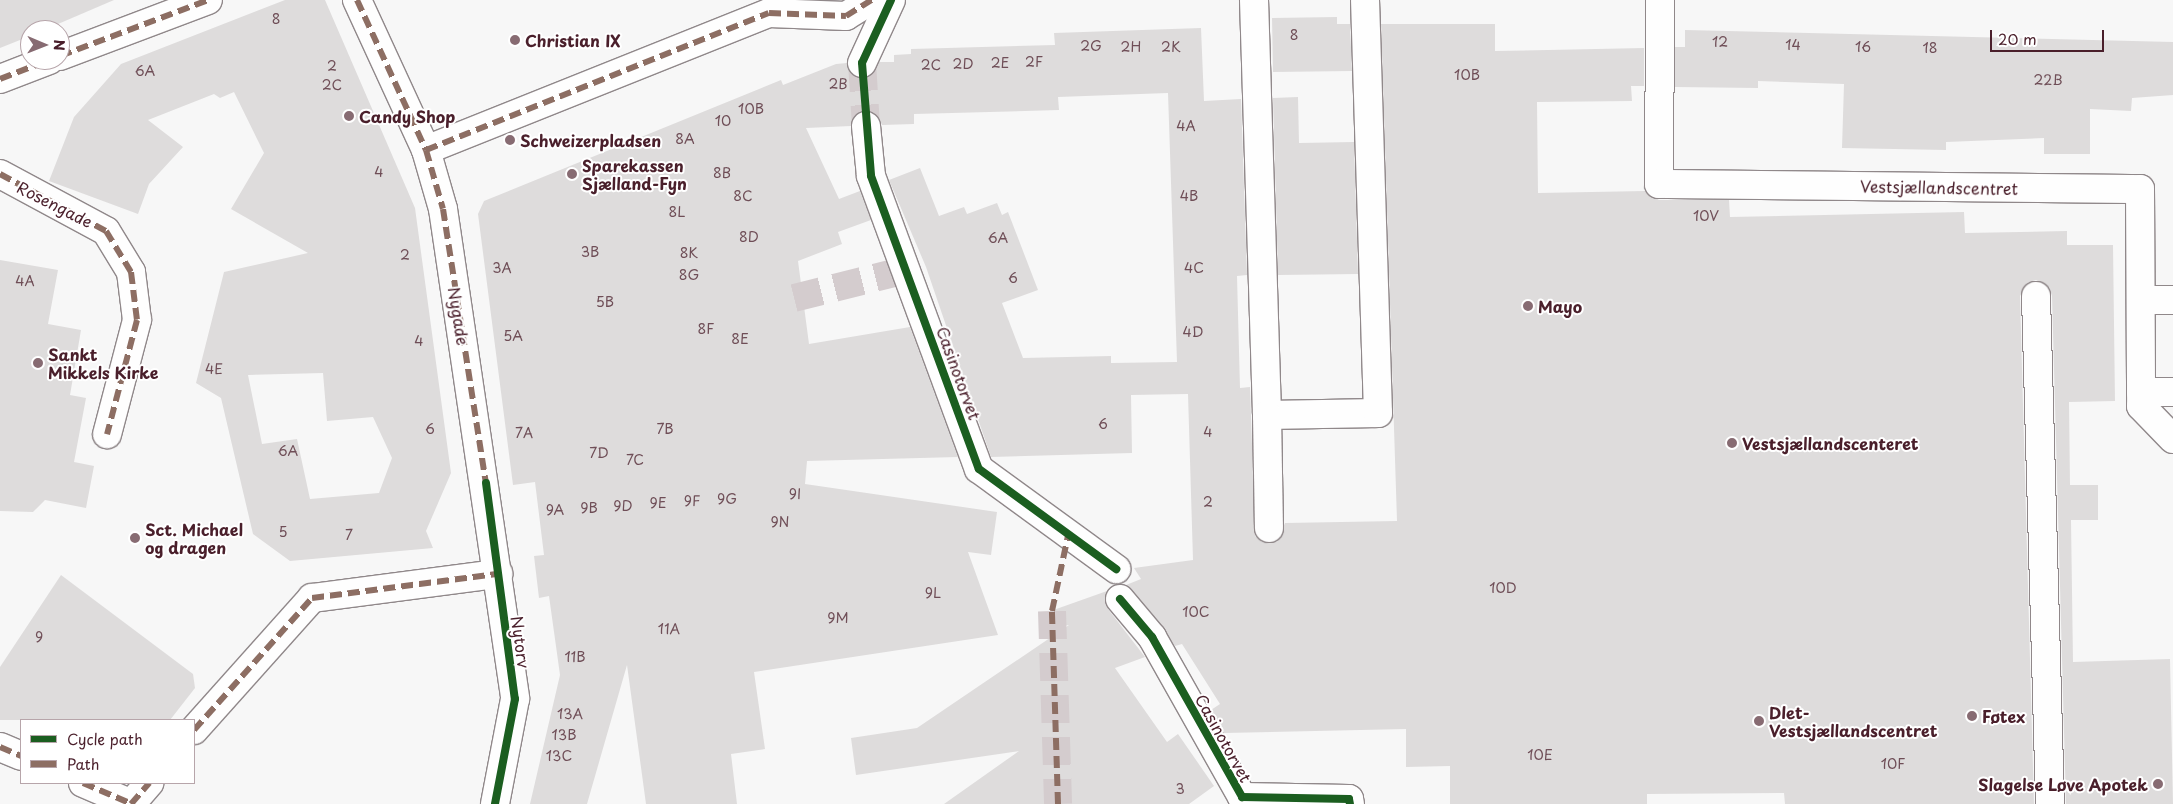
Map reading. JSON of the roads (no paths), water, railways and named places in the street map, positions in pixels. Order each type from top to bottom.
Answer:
[{"type":"street","points":[[70,52],[208,0]]},
{"type":"street","points":[[357,0],[426,150],[769,13],[846,16],[872,0]]},
{"type":"street","points":[[862,63],[890,0]]},
{"type":"street","points":[[1254,0],[1269,528]]},
{"type":"street","points":[[1267,415],[1378,413],[1365,0]]},
{"type":"street","name":"Vestsjællandscentret","points":[[1660,0],[1659,184],[2140,189],[2141,406],[2173,439]]},
{"type":"street","points":[[0,78],[22,70]]},
{"type":"street","name":"Casinotorvet","points":[[866,126],[871,176],[980,469],[1103,564],[1116,568]]},
{"type":"street","name":"Nygade","points":[[426,150],[443,209],[486,483]]},
{"type":"street","name":"Rosengade","points":[[0,174],[106,231],[130,272],[137,320],[107,434]]},
{"type":"street","points":[[2036,296],[2050,804]]},
{"type":"street","points":[[2142,300],[2173,300]]},
{"type":"street","points":[[2141,392],[2173,392]]},
{"type":"street","name":"Nytorv","points":[[486,483],[515,699],[496,804]]},
{"type":"street","points":[[195,729],[312,598],[498,574]]},
{"type":"street","name":"Casinotorvet","points":[[1120,599],[1152,637],[1243,801],[1349,799],[1350,804]]},
{"type":"street","points":[[0,747],[20,756]]},
{"type":"street","points":[[85,784],[132,804],[148,784]]},
{"type":"tunnel","points":[[862,63],[866,126]]},
{"type":"tunnel","points":[[794,298],[906,270]]},
{"type":"tunnel","points":[[1052,611],[1058,804]]},
{"type":"place","name":"Christian IX","points":[[515,40]]},
{"type":"place","name":"Candy Shop","points":[[349,116]]},
{"type":"place","name":"Schweizerpladsen","points":[[510,140]]},
{"type":"place","name":"Sparekassen Sjælland-Fyn","points":[[572,174]]},
{"type":"place","name":"Mayo","points":[[1528,306]]},
{"type":"place","name":"Sankt Mikkels Kirke","points":[[38,363]]},
{"type":"place","name":"Vestsjællandscenteret","points":[[1732,443]]},
{"type":"place","name":"Sct. Michael og dragen","points":[[135,538]]},
{"type":"place","name":"Føtex","points":[[1972,716]]},
{"type":"place","name":"Dlet- Vestsjællandscentret","points":[[1759,721]]},
{"type":"place","name":"Slagelse Løve Apotek","points":[[2158,784]]}]
